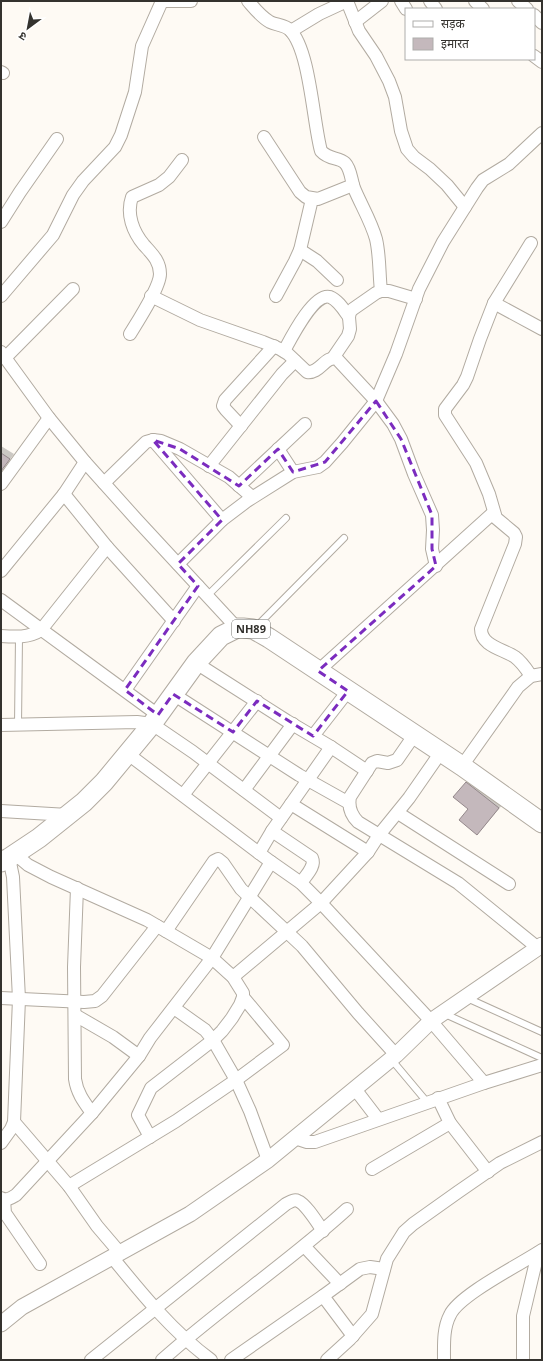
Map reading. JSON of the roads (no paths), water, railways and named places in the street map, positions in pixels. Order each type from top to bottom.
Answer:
[{"type":"main road","name":"NH89","points":[[8,858],[84,802],[104,782],[128,754],[196,663],[221,636],[245,629],[318,671],[415,734],[542,823]]},
{"type":"street","points":[[1,296],[53,235],[72,195],[115,147],[121,135],[135,92],[142,46],[162,1],[191,1]]},
{"type":"street","points":[[248,1],[264,18],[291,31],[299,46],[304,58],[321,151],[325,156],[332,159],[341,160],[346,163],[353,185],[376,238],[382,291]]},
{"type":"street","points":[[291,31],[319,14],[347,1],[359,31],[376,56],[389,81],[395,97],[401,131],[407,149],[414,157],[430,169],[447,185],[465,207]]},
{"type":"street","points":[[355,22],[382,1]]},
{"type":"street","points":[[518,1],[526,8]]},
{"type":"street","points":[[178,564],[222,520],[252,497],[293,472],[318,466],[325,462],[342,443],[376,401],[433,259],[477,188],[484,180],[509,164],[542,133]]},
{"type":"street","points":[[264,137],[300,192],[306,197],[318,200],[353,185]]},
{"type":"street","points":[[3,214],[57,139]]},
{"type":"street","points":[[130,334],[159,280],[160,273],[155,256],[143,244],[129,215],[132,197],[159,185],[169,177],[182,160]]},
{"type":"street","points":[[276,296],[300,250],[312,199]]},
{"type":"street","points":[[462,766],[518,687],[537,675],[514,656],[485,640],[481,635],[481,629],[515,544],[516,537],[514,533],[496,518],[493,513],[489,494],[476,463],[445,415],[445,409],[463,385],[467,377],[494,302],[531,243]]},
{"type":"street","points":[[300,250],[317,261],[337,280]]},
{"type":"street","points":[[73,290],[3,355],[49,418],[85,462],[198,586],[245,629]]},
{"type":"street","points":[[151,296],[200,320],[279,349],[303,369],[310,372],[315,371],[333,358],[348,336],[350,329],[349,317],[353,309],[376,293],[382,291],[389,292],[416,299]]},
{"type":"street","points":[[241,426],[223,406],[225,400],[279,349],[306,314],[320,299],[327,296],[331,297],[349,317]]},
{"type":"street","points":[[494,302],[542,328]]},
{"type":"street","points":[[333,358],[337,359],[376,401],[393,424],[401,438],[414,474],[432,515],[432,549],[436,566]]},
{"type":"street","points":[[209,466],[282,374],[295,361]]},
{"type":"street","points":[[1,484],[49,418]]},
{"type":"street","points":[[239,486],[305,424]]},
{"type":"street","points":[[104,483],[146,442],[152,440],[161,441],[171,445],[229,477],[252,497]]},
{"type":"street","points":[[152,440],[222,520]]},
{"type":"street","points":[[278,449],[293,472]]},
{"type":"street","points":[[1,571],[64,494],[85,462]]},
{"type":"street","points":[[64,494],[107,547],[174,621]]},
{"type":"street","points":[[318,671],[493,513]]},
{"type":"street","points":[[1,636],[19,637],[34,635],[41,630],[107,547]]},
{"type":"street","points":[[125,690],[198,586]]},
{"type":"street","points":[[1,600],[125,690],[155,719],[193,752],[281,818]]},
{"type":"street","points":[[196,663],[367,771]]},
{"type":"street","points":[[313,736],[348,691]]},
{"type":"street","points":[[174,694],[308,780],[349,803]]},
{"type":"street","points":[[183,795],[257,701]]},
{"type":"street","points":[[1,725],[138,722],[155,719]]},
{"type":"street","points":[[244,790],[293,724]]},
{"type":"street","points":[[1,1324],[22,1308],[190,1214],[268,1160],[393,1057],[431,1021],[464,997],[540,947],[458,882],[358,822],[353,817],[349,803],[350,798],[372,763],[377,760],[388,763],[397,760],[415,734]]},
{"type":"street","points":[[259,853],[272,831],[331,747]]},
{"type":"street","points":[[233,978],[321,903],[368,852],[379,835],[398,813],[441,752]]},
{"type":"street","points":[[128,754],[300,883],[321,903],[431,1021],[484,1083]]},
{"type":"street","points":[[291,804],[368,852]]},
{"type":"street","points":[[1,810],[68,815]]},
{"type":"street","points":[[398,813],[509,884]]},
{"type":"street","points":[[272,831],[312,858],[313,866],[300,883]]},
{"type":"street","points":[[8,858],[28,865],[147,920],[212,958],[233,978],[243,993],[243,998],[232,1018],[213,1040],[151,1088],[138,1115],[150,1137]]},
{"type":"street","points":[[1,1143],[14,1122],[19,999],[13,877],[8,858]]},
{"type":"street","points":[[1,998],[75,1002],[95,1001],[102,996],[162,929],[214,861],[218,859],[223,863],[241,890],[302,946],[393,1057]]},
{"type":"street","points":[[40,1264],[5,1213],[3,1199],[16,1195],[48,1162],[92,1113],[139,1056],[150,1038],[212,958],[271,862]]},
{"type":"street","points":[[77,888],[74,968],[75,1079],[76,1088],[92,1113]]},
{"type":"street","points":[[69,1186],[176,1122],[283,1045],[243,998]]},
{"type":"street","points":[[174,1008],[205,1030],[213,1040],[236,1080],[250,1111],[268,1160]]},
{"type":"street","points":[[75,1015],[113,1037],[139,1056]]},
{"type":"street","points":[[295,1138],[307,1142],[315,1142],[433,1100],[542,1066]]},
{"type":"street","points":[[355,1089],[378,1119]]},
{"type":"street","points":[[433,1100],[488,1172]]},
{"type":"street","points":[[14,1122],[69,1186],[143,1294],[185,1339],[211,1360]]},
{"type":"street","points":[[372,1169],[450,1123]]},
{"type":"street","points":[[328,1360],[353,1336],[372,1314],[387,1259],[392,1248],[404,1232],[413,1224],[500,1163],[542,1142]]},
{"type":"street","points":[[91,1360],[286,1204],[293,1201],[298,1201],[303,1205],[323,1231]]},
{"type":"street","points":[[162,1360],[185,1339],[304,1247],[347,1209]]},
{"type":"street","points":[[304,1247],[340,1284]]},
{"type":"street","points":[[444,1360],[445,1328],[454,1308],[470,1293],[540,1252]]},
{"type":"street","points":[[522,1360],[523,1316],[540,1252]]},
{"type":"street","points":[[231,1360],[360,1269],[370,1267],[384,1270]]},
{"type":"street","points":[[323,1296],[353,1336]]},
{"type":"lane","points":[[208,595],[286,518]]},
{"type":"lane","points":[[245,629],[344,538]]},
{"type":"lane","points":[[18,725],[19,637]]},
{"type":"lane","points":[[464,997],[542,1032]]},
{"type":"lane","points":[[443,1013],[542,1058]]},
{"type":"lane","points":[[393,1057],[433,1100]]}]
